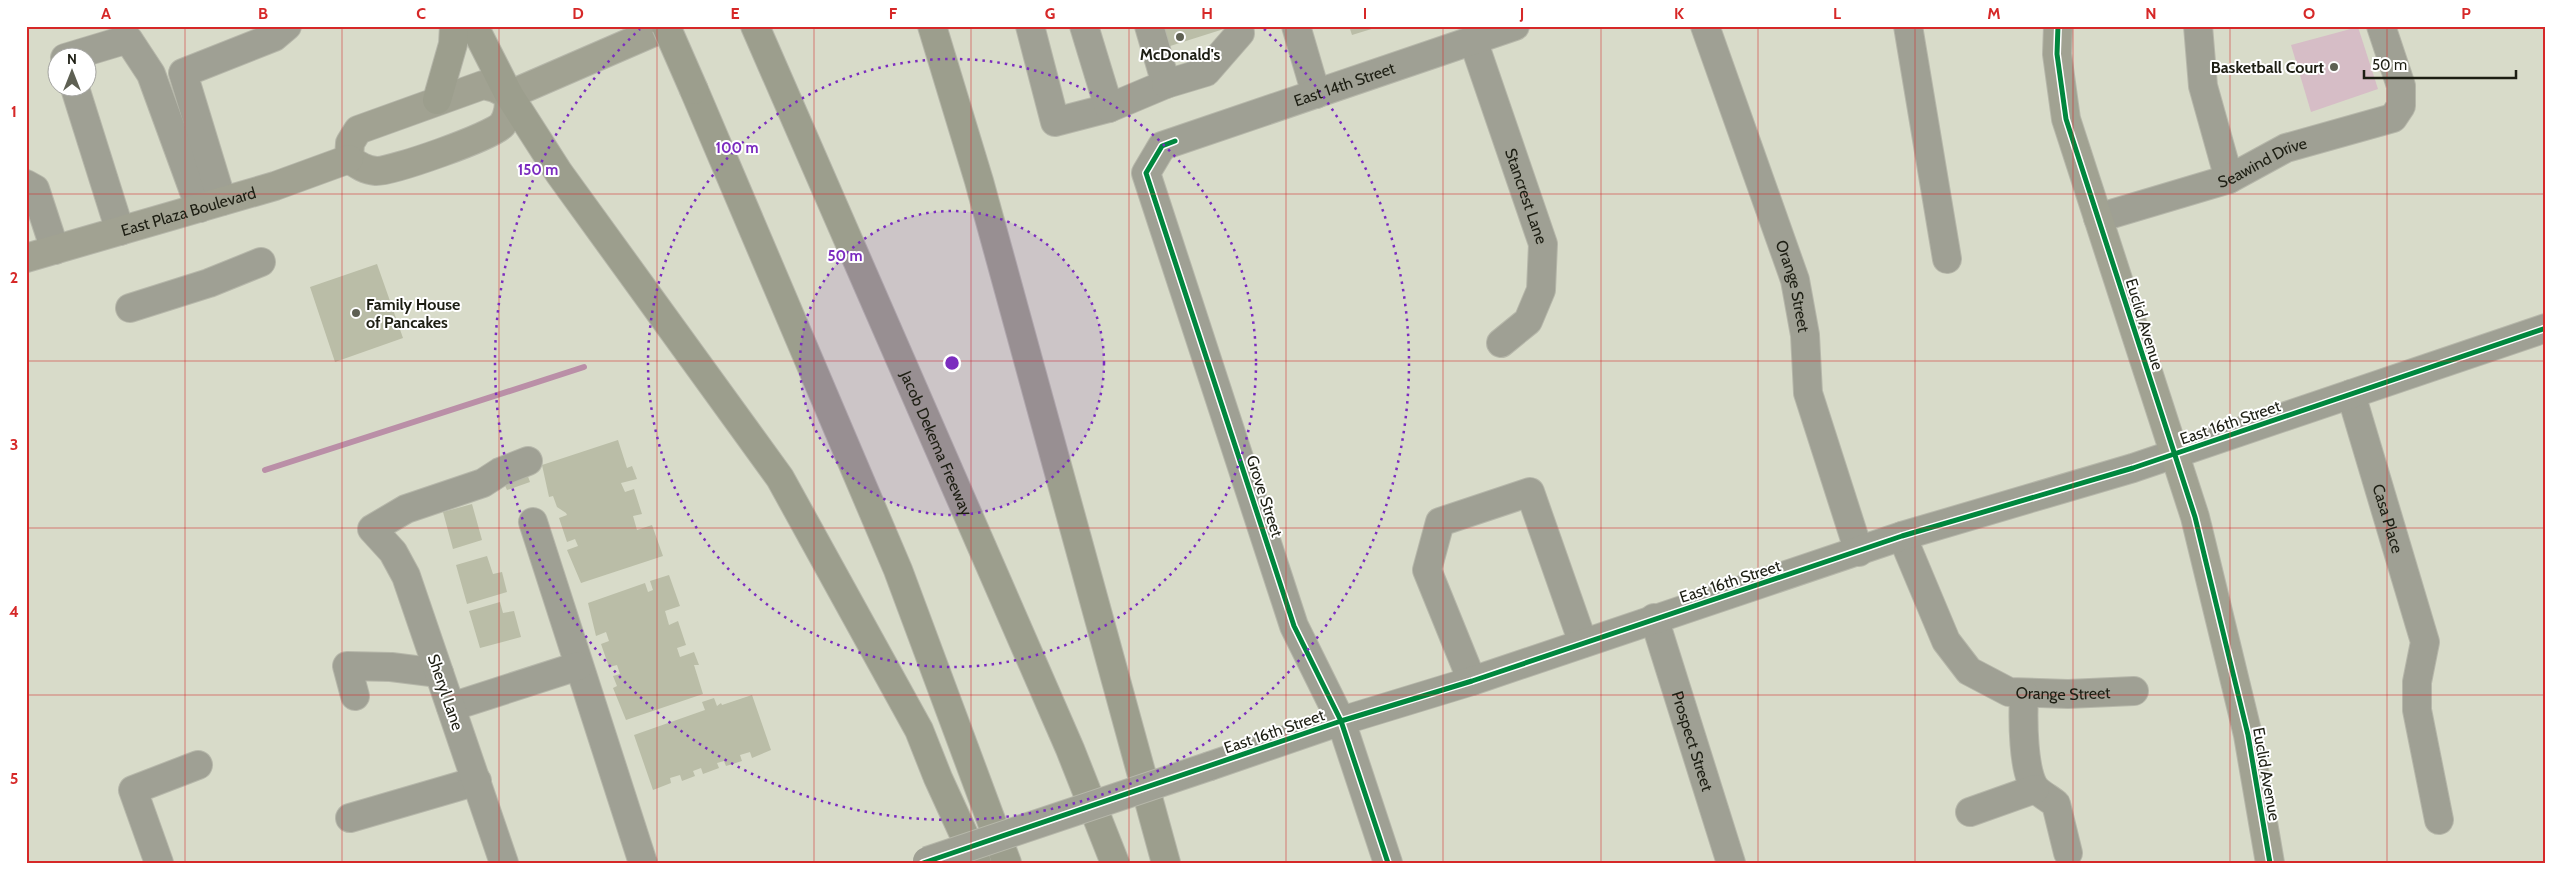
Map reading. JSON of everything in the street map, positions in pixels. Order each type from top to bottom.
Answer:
[{"type":"highway","points":[[437,100],[453,44],[454,26]]},
{"type":"highway","points":[[474,26],[509,95],[559,173],[780,478],[919,730],[938,778],[977,863]]},
{"type":"highway","points":[[667,26],[898,570],[1007,863]]},
{"type":"highway","name":"Jacob Dekema Freeway","points":[[755,26],[1070,749],[1115,863]]},
{"type":"highway","points":[[932,26],[979,181],[1166,863]]},
{"type":"main road","points":[[509,95],[667,26]]},
{"type":"main road","name":"Euclid Avenue","points":[[2058,26],[2057,54],[2066,119],[2173,455],[2195,517],[2248,735],[2270,863]]},
{"type":"main road","points":[[482,85],[495,88],[509,95],[509,110],[501,126],[462,146],[378,171],[361,168],[349,159],[350,143],[358,130],[482,85]]},
{"type":"main road","name":"East Plaza Boulevard","points":[[26,258],[275,186],[349,159]]},
{"type":"street","points":[[211,205],[183,73],[274,37],[287,26]]},
{"type":"street","points":[[1030,26],[1055,122],[1109,108],[1166,84],[1206,72],[1240,33],[1239,26]]},
{"type":"street","points":[[1084,26],[1109,108]]},
{"type":"street","points":[[1149,26],[1166,84]]},
{"type":"street","points":[[1296,26],[1316,94]]},
{"type":"street","name":"East 14th Street","points":[[1174,141],[1515,26]]},
{"type":"street","name":"Orange Street","points":[[1705,26],[1794,280],[1805,335],[1808,393],[1859,552]]},
{"type":"street","points":[[1908,26],[1947,259]]},
{"type":"street","points":[[2198,26],[2203,86],[2229,179]]},
{"type":"street","name":"Seawind Drive","points":[[2098,218],[2229,179],[2286,148],[2393,118],[2401,106],[2401,86],[2381,26]]},
{"type":"street","points":[[98,48],[128,39],[151,74],[211,205]]},
{"type":"street","name":"Stancrest Lane","points":[[1473,40],[1543,244],[1541,290],[1528,321],[1501,343]]},
{"type":"street","points":[[78,98],[120,231]]},
{"type":"street","name":"Grove Street","points":[[1174,141],[1162,146],[1146,173],[1294,626],[1341,721],[1388,863]]},
{"type":"street","points":[[26,184],[35,188],[55,250]]},
{"type":"street","points":[[130,308],[209,283],[261,262]]},
{"type":"street","name":"East 16th Street","points":[[925,862],[1341,721],[1472,681],[1654,618],[1859,552],[1902,536],[2173,455],[2546,328]]},
{"type":"street","name":"Casa Place","points":[[2351,394],[2425,642],[2417,682],[2417,710],[2439,820]]},
{"type":"street","name":"Sheryl Lane","points":[[504,863],[406,576],[393,552],[372,529],[406,509],[483,483],[500,472],[528,461]]},
{"type":"street","points":[[1472,681],[1427,570],[1440,522],[1530,492],[1584,643]]},
{"type":"street","points":[[533,522],[578,666],[644,863]]},
{"type":"street","name":"Orange Street","points":[[1902,536],[1946,641],[1969,671],[2009,692],[2024,694],[2134,691]]},
{"type":"street","name":"Prospect Street","points":[[1654,618],[1731,863]]},
{"type":"street","points":[[355,696],[347,666],[391,667],[439,673]]},
{"type":"street","points":[[451,706],[578,666]]},
{"type":"street","points":[[2024,694],[2022,724],[2027,762],[2035,789],[2056,804],[2068,853]]},
{"type":"street","points":[[159,863],[133,790],[198,765]]},
{"type":"street","points":[[350,818],[477,782]]},
{"type":"street","points":[[1970,812],[2035,789]]},
{"type":"shaded area","name":"Basketball Court","points":[[2358,27],[2378,89],[2311,112],[2291,45]]},
{"type":"building","name":"McDonald's","points":[[1160,26],[1227,26],[1227,28],[1167,47]]},
{"type":"building","points":[[1349,26],[1378,26],[1378,27],[1352,35]]},
{"type":"building","name":"Family House of Pancakes","points":[[377,264],[403,338],[335,362],[310,287]]},
{"type":"building","points":[[618,440],[627,468],[632,466],[637,479],[621,483],[625,492],[634,489],[642,514],[633,516],[637,530],[652,525],[663,556],[581,583],[567,550],[578,546],[575,539],[567,542],[559,518],[567,515],[557,507],[553,496],[549,497],[542,465]]},
{"type":"building","points":[[526,471],[530,482],[507,490],[502,479]]},
{"type":"building","points":[[472,504],[482,540],[453,549],[443,512]]},
{"type":"building","points":[[487,556],[493,574],[502,572],[507,592],[467,604],[456,565]]},
{"type":"building","points":[[669,575],[680,606],[665,611],[669,625],[678,621],[686,645],[677,648],[680,657],[694,652],[699,665],[694,665],[703,694],[626,720],[613,688],[617,686],[613,676],[620,674],[617,665],[609,667],[601,644],[609,641],[606,632],[596,636],[588,603],[645,583],[648,592],[653,590],[650,581]]},
{"type":"building","points":[[500,602],[503,613],[514,611],[521,637],[480,648],[469,611]]},
{"type":"building","points":[[752,695],[771,750],[752,758],[750,752],[740,755],[742,761],[726,766],[724,761],[717,763],[719,768],[703,774],[701,768],[693,771],[695,776],[682,781],[680,775],[670,778],[671,783],[653,790],[634,735],[705,710],[702,702],[714,698],[717,706],[721,703],[722,705]]},
{"type":"waterway","points":[[265,470],[584,367]]},
{"type":"cycle path","points":[[2058,26],[2057,54],[2066,119],[2195,517],[2248,735],[2270,863]]},
{"type":"cycle path","points":[[1175,141],[1162,146],[1146,173],[1294,626],[1341,721],[1388,863]]},
{"type":"cycle path","points":[[923,863],[1341,721],[1472,681],[1902,536],[2133,468],[2546,328]]},
{"type":"place","name":"McDonald's","points":[[1180,37]]},
{"type":"place","name":"Basketball Court","points":[[2334,67]]},
{"type":"place","name":"Family House of Pancakes","points":[[356,313]]}]
